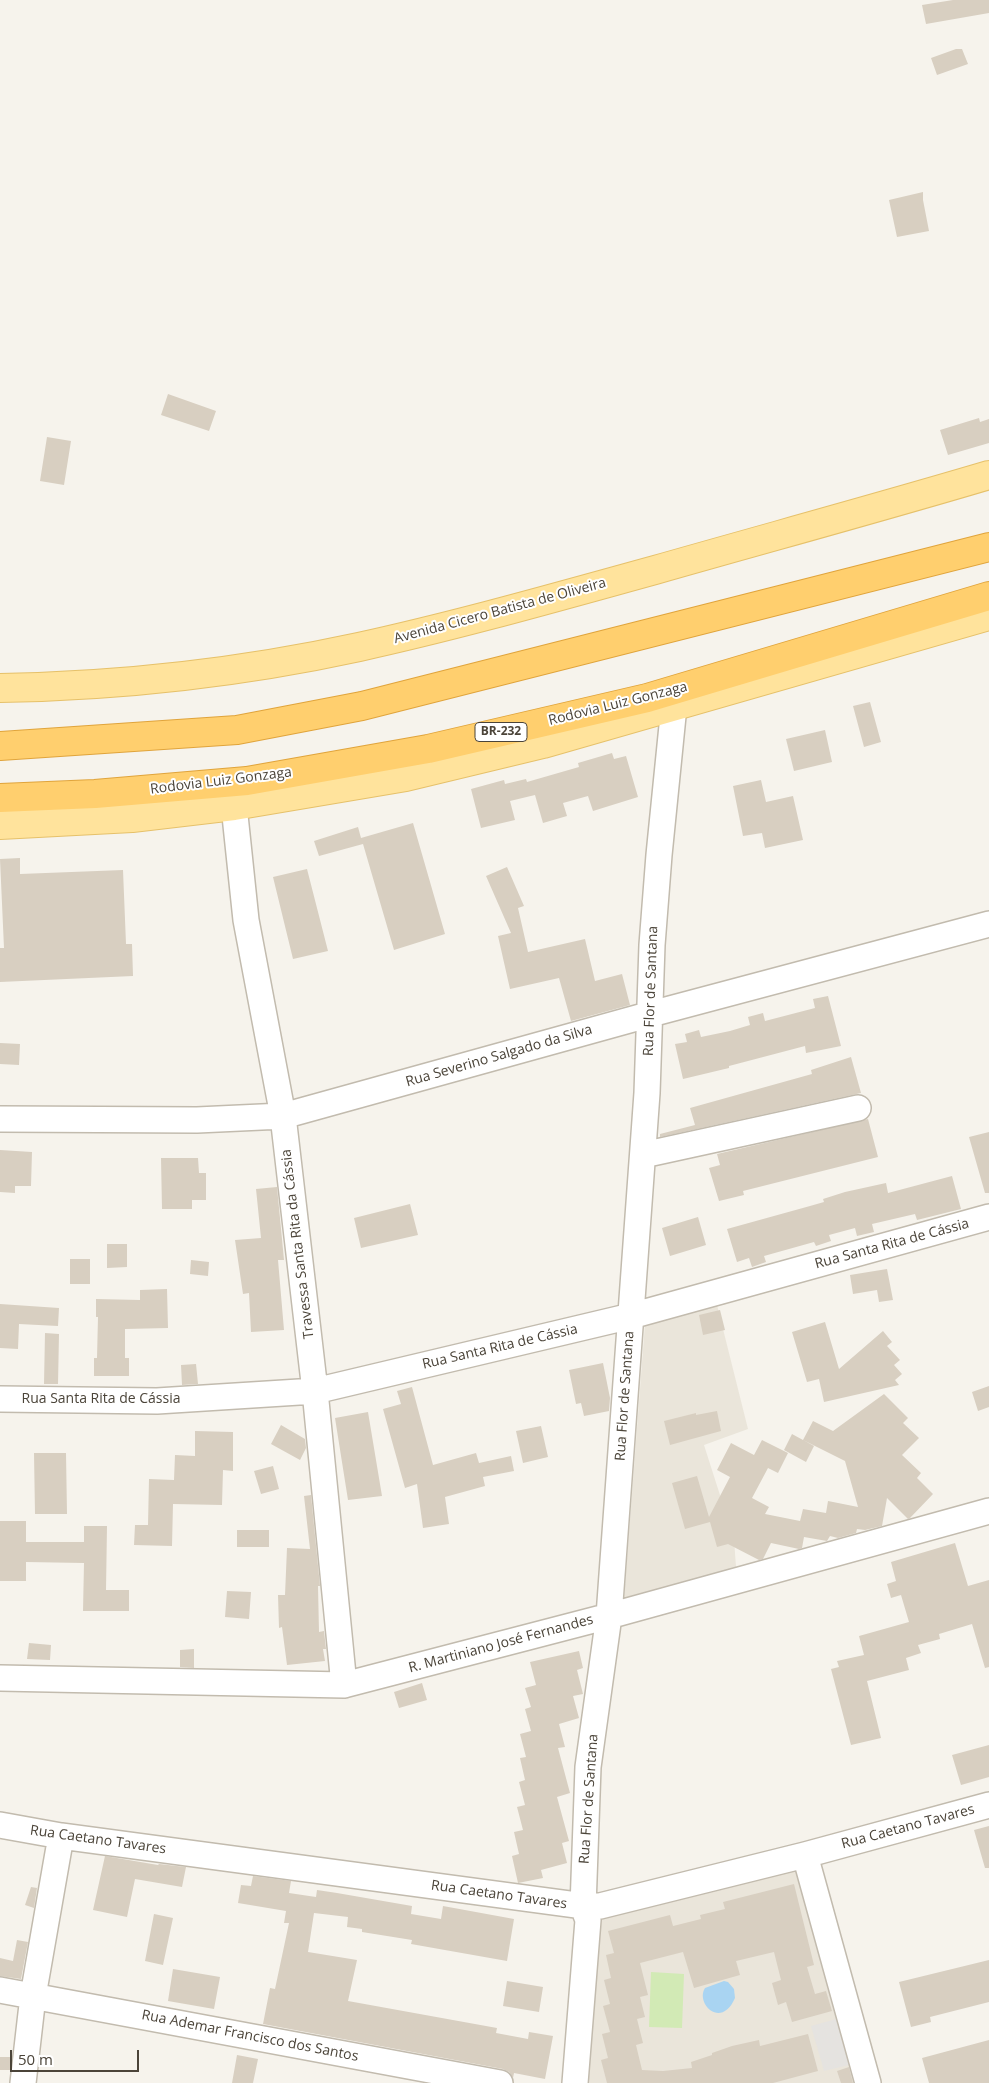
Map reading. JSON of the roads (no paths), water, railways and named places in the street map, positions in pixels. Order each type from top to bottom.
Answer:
[{"type":"highway","points":[[0,746],[236,730],[362,706],[989,547]]},
{"type":"highway","name":"Rodovia Luiz Gonzaga","points":[[0,798],[95,794],[246,781],[428,749],[647,698],[989,596]]},
{"type":"main road","name":"Avenida Cicero Batista de Oliveira","points":[[0,688],[55,687],[156,678],[251,666],[357,648],[589,588],[989,475]]},
{"type":"main road","points":[[0,825],[132,818],[234,806],[406,777],[543,744],[989,616]]},
{"type":"street","name":"Rua Flor de Santana","points":[[575,2083],[588,1920],[584,1906],[588,1767],[609,1616],[643,1155],[651,1014],[652,945],[674,706]]},
{"type":"street","name":"Travessa Santa Rita da Cássia","points":[[234,806],[246,920],[283,1116],[315,1391],[344,1685]]},
{"type":"street","name":"Rua Severino Salgado da Silva","points":[[0,1119],[197,1120],[283,1116],[651,1014],[989,924]]},
{"type":"street","points":[[643,1155],[858,1108]]},
{"type":"street","name":"Rua Santa Rita de Cássia","points":[[0,1399],[157,1401],[315,1391],[632,1316],[989,1217]]},
{"type":"street","name":"R. Martiniano José Fernandes","points":[[0,1678],[344,1685],[609,1616],[989,1510]]},
{"type":"street","name":"Rua Caetano Tavares","points":[[0,1825],[61,1836],[584,1906],[600,1906],[805,1855],[989,1805]]},
{"type":"street","points":[[23,2083],[33,1996],[61,1836]]},
{"type":"street","points":[[805,1855],[868,2083]]},
{"type":"street","name":"Rua Ademar Francisco dos Santos","points":[[0,1990],[500,2083]]},
{"type":"water","points":[[724,1981],[728,1982],[734,1989],[735,1998],[723,2012],[717,2013],[711,2011],[706,2006],[703,1994],[705,1988]]}]
